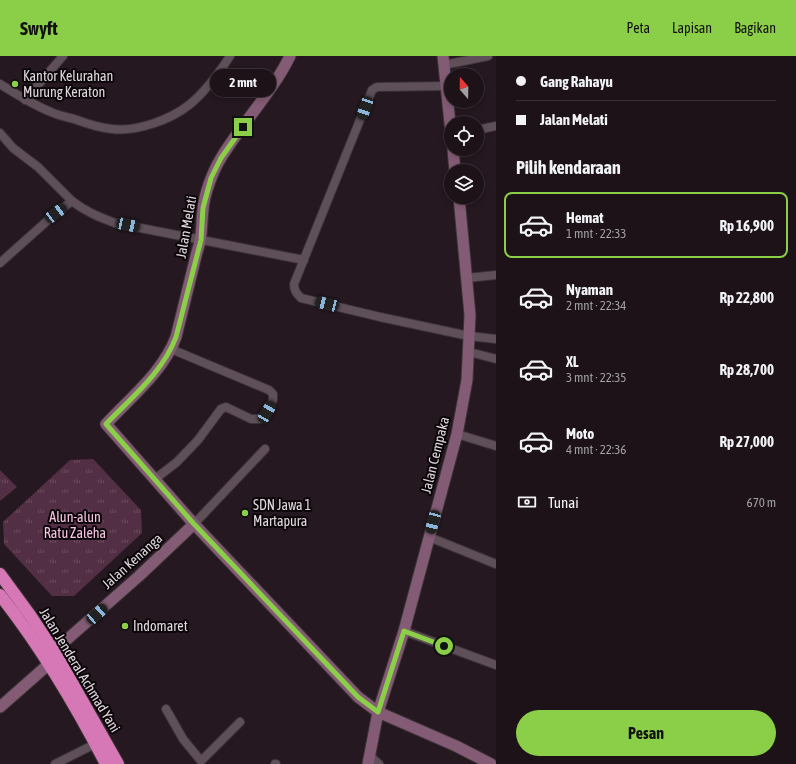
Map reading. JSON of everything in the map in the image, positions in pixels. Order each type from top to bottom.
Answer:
[{"type":"highway","name":"Jalan Jenderal Achmad Yani","points":[[0,574],[54,651],[118,764]]},
{"type":"highway","name":"Jalan Jenderal Achmad Yani","points":[[0,595],[50,664],[81,716],[106,764]]},
{"type":"street","points":[[25,100],[63,56]]},
{"type":"street","points":[[0,84],[25,100],[51,113],[112,130],[135,128],[161,120],[182,110],[190,104],[207,87],[230,56]]},
{"type":"street","name":"Jalan Melati","points":[[155,479],[106,424],[160,367],[172,349],[201,240],[203,208],[211,178],[221,158],[278,77],[290,56]]},
{"type":"street","points":[[443,61],[488,56]]},
{"type":"street","points":[[444,86],[377,87],[372,90],[294,284],[296,294],[301,298],[380,317],[469,336],[496,339]]},
{"type":"street","points":[[484,129],[496,126]]},
{"type":"street","points":[[0,133],[13,148],[38,167],[72,201],[82,209],[97,217],[201,240],[304,260]]},
{"type":"street","points":[[0,262],[72,201]]},
{"type":"street","name":"Jalan Cempaka","points":[[369,760],[378,712],[404,631],[457,434],[467,380],[470,315],[459,204]]},
{"type":"street","points":[[467,278],[496,275]]},
{"type":"street","points":[[172,349],[269,390],[273,394],[273,400],[264,417],[260,420],[251,419],[226,407],[221,409],[198,440],[177,462],[155,479],[194,524],[352,691],[378,712],[456,746],[491,764]]},
{"type":"street","points":[[469,352],[496,359]]},
{"type":"street","points":[[457,434],[496,446]]},
{"type":"street","points":[[194,524],[265,449]]},
{"type":"street","name":"Jalan Kenanga","points":[[54,651],[139,576],[194,524]]},
{"type":"street","points":[[429,537],[496,564]]},
{"type":"street","points":[[404,631],[496,665]]},
{"type":"street","points":[[0,707],[50,664]]},
{"type":"street","points":[[166,709],[183,739],[202,763],[240,722]]},
{"type":"street","points":[[56,764],[95,744]]},
{"type":"street","points":[[369,760],[379,764]]},
{"type":"green space","name":"Alun-alun Ratu Zaleha","points":[[93,459],[141,510],[142,533],[74,596],[52,596],[4,544],[3,522],[70,460]]},
{"type":"green space","points":[[0,470],[17,487],[0,501]]},
{"type":"place","name":"Kantor Kelurahan Murung Keraton","points":[[15,84]]},
{"type":"place","name":"SDN Jawa 1 Martapura","points":[[245,513]]},
{"type":"place","name":"Indomaret","points":[[125,626]]},
{"type":"route","points":[[243,127],[221,158],[211,178],[203,208],[201,240],[172,349],[160,367],[106,424],[194,524],[358,697],[378,712],[404,631],[444,646]]}]
